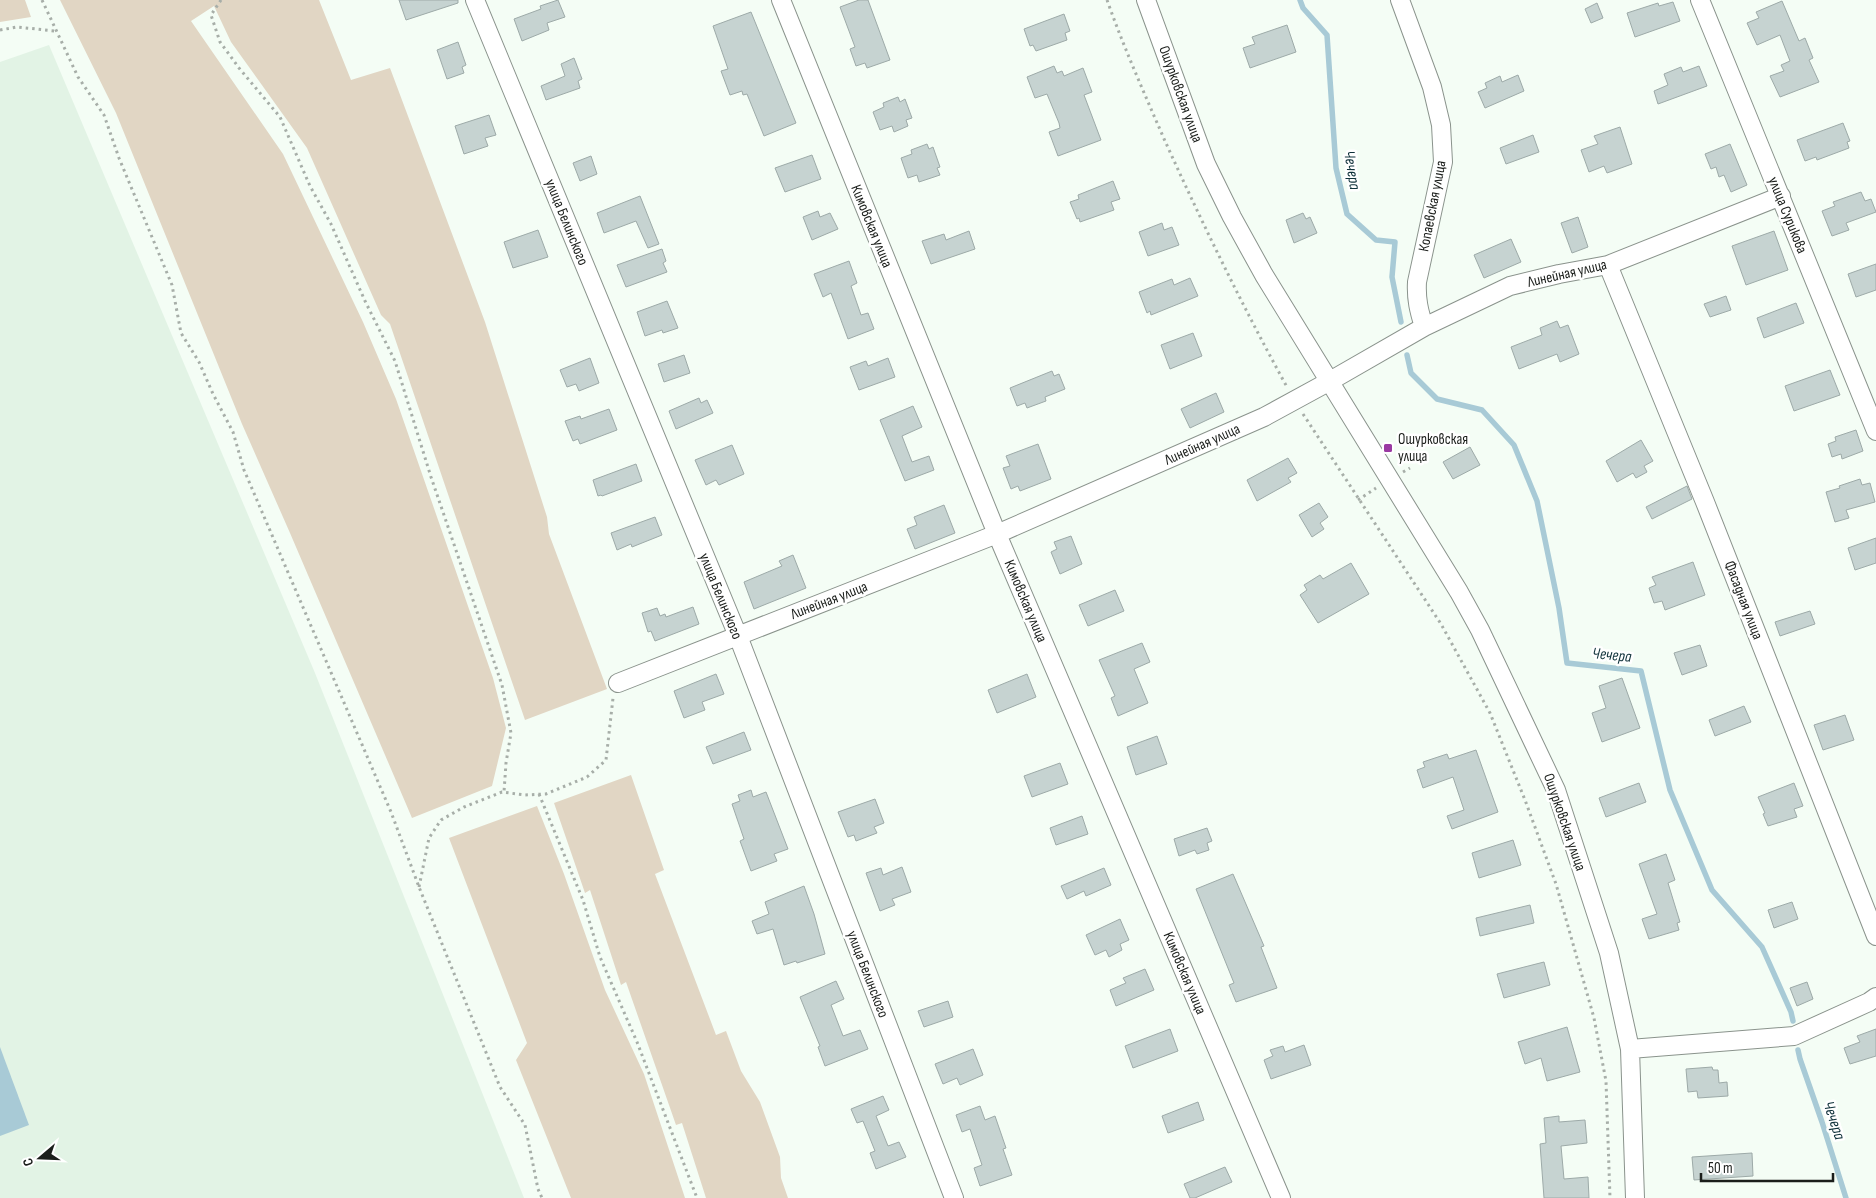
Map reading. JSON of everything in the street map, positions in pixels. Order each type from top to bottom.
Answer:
[{"type":"street","name":"улица Белинского","points":[[476,0],[738,636],[954,1198]]},
{"type":"street","name":"Кимовская улица","points":[[780,0],[997,534],[1281,1198]]},
{"type":"street","name":"Ошурковская улица","points":[[1146,0],[1206,164],[1232,217],[1264,275],[1480,630],[1556,790],[1608,953],[1630,1049],[1635,1198]]},
{"type":"street","name":"Копаевская улица","points":[[1400,0],[1432,87],[1441,125],[1443,162],[1416,297],[1424,327]]},
{"type":"street","name":"улица Сурикова","points":[[1700,0],[1876,431]]},
{"type":"street","name":"Линейная улица","points":[[618,683],[997,534],[1264,417],[1424,327],[1510,286],[1608,265],[1780,196]]},
{"type":"street","name":"Фасадная улица","points":[[1608,265],[1709,511],[1876,936]]},
{"type":"street","points":[[1630,1049],[1794,1036],[1876,998]]},
{"type":"path","points":[[42,0],[78,77],[104,116],[119,158],[172,285],[181,333],[199,362],[233,432],[244,470],[391,812],[419,887],[500,1087],[525,1125],[538,1190],[542,1198]]},
{"type":"path","points":[[222,0],[211,15],[220,42],[280,117],[310,186],[331,224],[365,301],[395,361],[431,477],[502,685],[512,733],[506,763],[504,792]]},
{"type":"path","points":[[1107,0],[1153,114],[1195,208],[1246,312],[1294,400],[1440,624],[1490,713],[1556,884],[1594,1018],[1606,1081],[1610,1198]]},
{"type":"path","points":[[0,30],[17,27],[55,31]]},
{"type":"path","points":[[419,887],[429,838],[441,820],[464,807],[502,792],[525,795],[546,794],[588,777],[606,760],[613,700],[618,683]]},
{"type":"path","points":[[539,794],[583,900],[600,956],[637,1042],[696,1198]]},
{"type":"shaded area","points":[[0,0],[25,0],[31,17],[0,22]]},
{"type":"shaded area","points":[[60,0],[319,0],[351,80],[390,68],[485,322],[547,517],[549,534],[607,689],[525,720],[390,324],[381,315],[307,148],[231,42],[214,6],[191,21],[283,154],[363,322],[396,399],[493,678],[506,728],[492,786],[412,818],[242,424],[116,113]]},
{"type":"shaded area","points":[[49,45],[315,673],[524,1198],[0,1198],[0,62]]},
{"type":"shaded area","points":[[631,775],[664,870],[655,874],[716,1035],[726,1031],[741,1071],[760,1102],[780,1157],[781,1178],[788,1198],[706,1198],[682,1123],[676,1125],[626,982],[621,985],[590,890],[585,893],[554,803]]},
{"type":"shaded area","points":[[537,806],[564,874],[605,990],[644,1074],[685,1198],[571,1198],[516,1060],[527,1043],[449,838]]},
{"type":"water","points":[[0,1047],[29,1125],[0,1136]]},
{"type":"building","points":[[399,0],[458,0],[458,3],[406,20]]},
{"type":"building","points":[[558,0],[565,17],[547,23],[549,30],[522,41],[514,19],[541,9],[540,6]]},
{"type":"building","points":[[859,0],[868,0],[890,60],[867,68],[865,63],[856,66],[850,49],[855,47],[840,7]]},
{"type":"building","points":[[1782,1],[1799,41],[1805,38],[1813,58],[1809,60],[1819,82],[1780,97],[1770,76],[1784,71],[1781,65],[1790,61],[1780,35],[1757,45],[1747,23],[1759,18],[1756,12]]},
{"type":"building","points":[[1673,2],[1680,21],[1635,37],[1627,13],[1658,3],[1659,6]]},
{"type":"building","points":[[1597,3],[1603,18],[1591,23],[1585,9]]},
{"type":"building","points":[[751,12],[796,123],[764,136],[747,94],[743,95],[742,91],[730,95],[721,71],[728,69],[713,26]]},
{"type":"building","points":[[1064,14],[1070,31],[1065,33],[1067,40],[1036,51],[1033,45],[1030,46],[1024,29]]},
{"type":"building","points":[[1287,25],[1296,52],[1250,68],[1243,48],[1255,44],[1252,37]]},
{"type":"building","points":[[458,42],[466,65],[462,67],[464,73],[447,79],[437,50]]},
{"type":"building","points":[[574,58],[582,79],[578,81],[580,88],[546,100],[541,86],[565,76],[561,64]]},
{"type":"building","points":[[1054,66],[1057,73],[1062,71],[1064,76],[1083,68],[1092,92],[1084,95],[1101,140],[1058,156],[1049,132],[1060,128],[1059,123],[1047,94],[1035,98],[1027,77]]},
{"type":"building","points":[[1699,66],[1707,86],[1658,104],[1654,91],[1668,85],[1664,74],[1681,67],[1683,72]]},
{"type":"building","points":[[1518,75],[1524,91],[1485,108],[1478,92],[1487,88],[1485,83],[1500,76],[1502,82]]},
{"type":"building","points":[[898,97],[900,102],[905,99],[912,118],[906,120],[908,126],[894,132],[892,126],[880,130],[873,112],[884,107],[883,103]]},
{"type":"building","points":[[489,115],[496,135],[485,138],[488,146],[464,154],[455,126]]},
{"type":"building","points":[[1843,123],[1850,141],[1847,142],[1849,148],[1817,160],[1816,157],[1805,161],[1797,140]]},
{"type":"building","points":[[1620,127],[1632,164],[1607,173],[1604,166],[1589,172],[1581,150],[1598,144],[1594,136]]},
{"type":"building","points":[[1533,135],[1539,152],[1506,164],[1500,148]]},
{"type":"building","points":[[927,144],[929,149],[933,147],[940,167],[937,168],[940,175],[919,182],[917,175],[908,178],[901,158],[912,154],[911,150]]},
{"type":"building","points":[[1730,144],[1747,185],[1731,192],[1724,175],[1719,177],[1716,167],[1711,169],[1705,154]]},
{"type":"building","points":[[812,155],[821,179],[785,192],[775,168]]},
{"type":"building","points":[[591,156],[597,174],[580,181],[573,163]]},
{"type":"building","points":[[1113,181],[1120,199],[1111,202],[1114,210],[1080,222],[1070,202],[1079,199],[1078,195]]},
{"type":"building","points":[[1861,192],[1865,201],[1871,199],[1876,212],[1846,223],[1849,230],[1832,236],[1822,211],[1835,206],[1833,202]]},
{"type":"building","points":[[640,196],[659,244],[648,248],[636,221],[604,233],[597,213]]},
{"type":"building","points":[[818,211],[820,217],[830,213],[838,229],[812,240],[803,217]]},
{"type":"building","points":[[1303,213],[1306,219],[1310,217],[1317,233],[1294,243],[1286,220]]},
{"type":"building","points":[[1578,217],[1588,247],[1572,253],[1561,223]]},
{"type":"building","points":[[1162,223],[1164,230],[1172,227],[1179,245],[1148,256],[1139,232]]},
{"type":"building","points":[[538,230],[548,257],[513,268],[504,242]]},
{"type":"building","points":[[969,231],[975,249],[931,264],[922,241],[944,234],[946,240]]},
{"type":"building","points":[[1774,231],[1788,270],[1746,285],[1732,246]]},
{"type":"building","points":[[1511,239],[1521,262],[1484,278],[1474,255]]},
{"type":"building","points":[[662,249],[666,261],[663,263],[667,272],[626,287],[617,265]]},
{"type":"building","points":[[849,261],[857,283],[851,286],[861,315],[868,313],[874,329],[848,339],[831,293],[823,297],[814,274]]},
{"type":"building","points":[[1876,264],[1876,290],[1856,297],[1848,274]]},
{"type":"building","points":[[1190,278],[1198,296],[1151,315],[1150,311],[1147,313],[1139,292],[1172,279],[1174,285]]},
{"type":"building","points":[[1726,296],[1731,310],[1710,317],[1704,304]]},
{"type":"building","points":[[667,301],[678,328],[663,333],[662,330],[645,336],[637,312]]},
{"type":"building","points":[[1796,303],[1804,323],[1764,338],[1757,318]]},
{"type":"building","points":[[1557,321],[1560,328],[1568,325],[1579,354],[1560,362],[1557,354],[1519,369],[1511,347],[1542,335],[1540,328]]},
{"type":"building","points":[[1193,333],[1202,356],[1170,369],[1161,345]]},
{"type":"building","points":[[684,355],[690,373],[664,382],[658,364]]},
{"type":"building","points":[[590,358],[599,383],[579,391],[576,384],[567,387],[560,370]]},
{"type":"building","points":[[888,358],[895,377],[859,390],[850,367],[866,361],[868,366]]},
{"type":"building","points":[[1830,370],[1840,395],[1794,411],[1785,386]]},
{"type":"building","points":[[1052,371],[1054,376],[1059,374],[1065,389],[1045,397],[1046,401],[1027,408],[1025,403],[1017,406],[1010,388]]},
{"type":"building","points":[[1216,393],[1224,412],[1190,428],[1181,409]]},
{"type":"building","points":[[699,398],[701,403],[707,400],[713,413],[676,429],[669,411]]},
{"type":"building","points":[[913,406],[922,427],[902,436],[912,462],[929,456],[934,470],[905,481],[880,420]]},
{"type":"building","points":[[609,409],[617,430],[580,444],[578,439],[573,441],[565,421],[580,416],[581,419]]},
{"type":"building","points":[[1856,430],[1863,451],[1842,459],[1841,454],[1832,457],[1828,444],[1836,441],[1835,437]]},
{"type":"building","points":[[1641,440],[1653,461],[1644,466],[1647,472],[1636,478],[1633,473],[1617,482],[1606,461]]},
{"type":"building","points":[[1038,444],[1051,479],[1020,491],[1018,486],[1011,489],[1003,468],[1010,466],[1006,456]]},
{"type":"building","points":[[732,445],[744,474],[719,485],[716,480],[706,485],[695,460]]},
{"type":"building","points":[[1470,447],[1480,465],[1453,479],[1443,462]]},
{"type":"building","points":[[1288,458],[1297,473],[1288,478],[1291,482],[1257,501],[1247,480]]},
{"type":"building","points":[[636,464],[642,481],[598,496],[593,480]]},
{"type":"building","points":[[1860,479],[1862,485],[1870,483],[1875,502],[1846,510],[1849,518],[1835,522],[1826,492]]},
{"type":"building","points":[[1687,486],[1692,499],[1652,519],[1646,507]]},
{"type":"building","points":[[1319,503],[1328,517],[1320,523],[1324,529],[1312,537],[1299,515]]},
{"type":"building","points":[[944,505],[955,533],[915,549],[907,529],[917,525],[914,517]]},
{"type":"building","points":[[655,517],[662,535],[632,547],[631,544],[617,550],[611,533]]},
{"type":"building","points":[[1071,536],[1082,564],[1060,574],[1051,552],[1057,549],[1054,542]]},
{"type":"building","points":[[1876,538],[1876,563],[1855,570],[1848,548]]},
{"type":"building","points":[[793,555],[806,588],[754,609],[744,582],[782,566],[779,561]]},
{"type":"building","points":[[1693,562],[1705,595],[1665,610],[1662,601],[1654,603],[1649,588],[1656,585],[1652,577]]},
{"type":"building","points":[[1351,563],[1369,594],[1318,623],[1300,595],[1307,590],[1304,585],[1320,575],[1323,579]]},
{"type":"building","points":[[1115,590],[1124,611],[1088,626],[1079,605]]},
{"type":"building","points":[[693,607],[699,624],[655,641],[651,631],[648,632],[642,613],[657,608],[660,616],[665,614],[666,617]]},
{"type":"building","points":[[1810,611],[1815,624],[1780,636],[1775,622]]},
{"type":"building","points":[[1142,643],[1150,662],[1134,669],[1148,703],[1118,716],[1111,698],[1115,696],[1099,660]]},
{"type":"building","points":[[1700,645],[1707,666],[1682,675],[1674,653]]},
{"type":"building","points":[[716,674],[724,694],[702,702],[705,710],[684,718],[674,691]]},
{"type":"building","points":[[1027,674],[1036,697],[997,713],[988,690]]},
{"type":"building","points":[[1622,678],[1640,728],[1602,742],[1592,713],[1606,708],[1599,686]]},
{"type":"building","points":[[1744,706],[1751,722],[1715,736],[1709,720]]},
{"type":"building","points":[[1845,715],[1854,740],[1823,750],[1814,725]]},
{"type":"building","points":[[744,732],[751,750],[713,764],[706,747]]},
{"type":"building","points":[[1157,736],[1167,764],[1136,775],[1127,747]]},
{"type":"building","points":[[1476,750],[1498,812],[1452,829],[1447,816],[1464,810],[1453,777],[1423,788],[1417,770],[1425,767],[1423,762],[1447,754],[1449,759]]},
{"type":"building","points":[[1060,763],[1068,784],[1032,797],[1024,776]]},
{"type":"building","points":[[1639,783],[1646,802],[1606,817],[1599,798]]},
{"type":"building","points":[[1794,783],[1803,806],[1794,809],[1797,817],[1768,826],[1758,797]]},
{"type":"building","points":[[751,790],[753,797],[766,792],[788,849],[774,854],[777,861],[751,871],[740,841],[744,839],[732,804],[740,801],[738,795]]},
{"type":"building","points":[[875,799],[884,823],[874,827],[877,833],[856,841],[854,835],[848,837],[838,812]]},
{"type":"building","points":[[1082,816],[1088,834],[1056,845],[1050,828]]},
{"type":"building","points":[[1207,828],[1212,841],[1207,843],[1209,850],[1197,854],[1195,850],[1179,856],[1174,839]]},
{"type":"building","points":[[1513,840],[1521,865],[1479,878],[1472,853]]},
{"type":"building","points":[[1666,854],[1675,880],[1668,883],[1680,922],[1677,923],[1679,930],[1649,939],[1642,919],[1657,914],[1639,864]]},
{"type":"building","points":[[902,867],[911,892],[892,899],[895,905],[880,911],[866,873],[881,868],[883,875]]},
{"type":"building","points":[[1104,868],[1111,885],[1086,896],[1084,891],[1067,899],[1061,886]]},
{"type":"building","points":[[1233,874],[1264,946],[1261,947],[1277,988],[1236,1002],[1229,985],[1234,983],[1196,889]]},
{"type":"building","points":[[804,886],[825,954],[784,965],[773,929],[757,934],[752,921],[769,914],[765,902]]},
{"type":"building","points":[[1792,902],[1798,919],[1774,928],[1768,910]]},
{"type":"building","points":[[1530,905],[1534,923],[1480,936],[1476,918]]},
{"type":"building","points":[[1120,919],[1129,940],[1120,944],[1122,950],[1109,957],[1106,950],[1095,955],[1086,935]]},
{"type":"building","points":[[1544,962],[1550,985],[1504,998],[1497,974]]},
{"type":"building","points":[[1145,969],[1154,990],[1116,1006],[1110,990],[1126,983],[1123,978]]},
{"type":"building","points":[[836,981],[844,999],[831,1005],[843,1036],[860,1030],[868,1049],[825,1066],[818,1047],[820,1046],[800,997]]},
{"type":"building","points":[[1807,982],[1813,999],[1797,1006],[1790,988]]},
{"type":"building","points":[[948,1001],[953,1017],[924,1027],[918,1011]]},
{"type":"building","points":[[1567,1027],[1580,1072],[1547,1081],[1541,1058],[1525,1064],[1518,1042]]},
{"type":"building","points":[[1170,1029],[1178,1051],[1133,1068],[1125,1046]]},
{"type":"building","points":[[1876,1029],[1876,1056],[1850,1064],[1844,1048],[1860,1042],[1857,1036]]},
{"type":"building","points":[[1304,1045],[1311,1065],[1271,1079],[1264,1060],[1273,1056],[1270,1050],[1283,1046],[1285,1052]]},
{"type":"building","points":[[973,1049],[983,1075],[960,1085],[957,1078],[943,1084],[935,1064]]},
{"type":"building","points":[[1712,1067],[1713,1070],[1718,1070],[1719,1083],[1727,1082],[1728,1096],[1698,1098],[1697,1091],[1688,1092],[1686,1069]]},
{"type":"building","points":[[883,1096],[889,1110],[876,1116],[888,1146],[899,1142],[906,1157],[876,1169],[870,1153],[875,1151],[863,1121],[857,1123],[851,1109]]},
{"type":"building","points":[[1198,1102],[1204,1120],[1168,1133],[1162,1116]]},
{"type":"building","points":[[980,1106],[985,1120],[995,1116],[1006,1148],[1003,1149],[1012,1175],[980,1186],[974,1168],[982,1165],[970,1129],[962,1132],[956,1115]]},
{"type":"building","points":[[1559,1116],[1559,1122],[1585,1120],[1587,1143],[1561,1146],[1564,1179],[1588,1177],[1589,1198],[1544,1198],[1540,1144],[1546,1143],[1544,1118]]},
{"type":"building","points":[[1752,1153],[1753,1176],[1694,1180],[1692,1157]]},
{"type":"building","points":[[1225,1167],[1232,1182],[1195,1198],[1190,1198],[1184,1184]]},
{"type":"waterway","name":"Чечера","points":[[1300,0],[1303,8],[1327,35],[1336,168],[1347,214],[1376,240],[1395,242],[1392,277],[1401,322]]},
{"type":"waterway","name":"Чечера","points":[[1407,355],[1411,373],[1437,399],[1482,410],[1514,445],[1537,501],[1559,608],[1567,663],[1641,671],[1670,790],[1712,890],[1762,947],[1791,1012],[1793,1021]]},
{"type":"waterway","name":"Чечера","points":[[1798,1050],[1846,1198]]},
{"type":"place","name":"Ошурковская улица","points":[[1388,448]]}]
